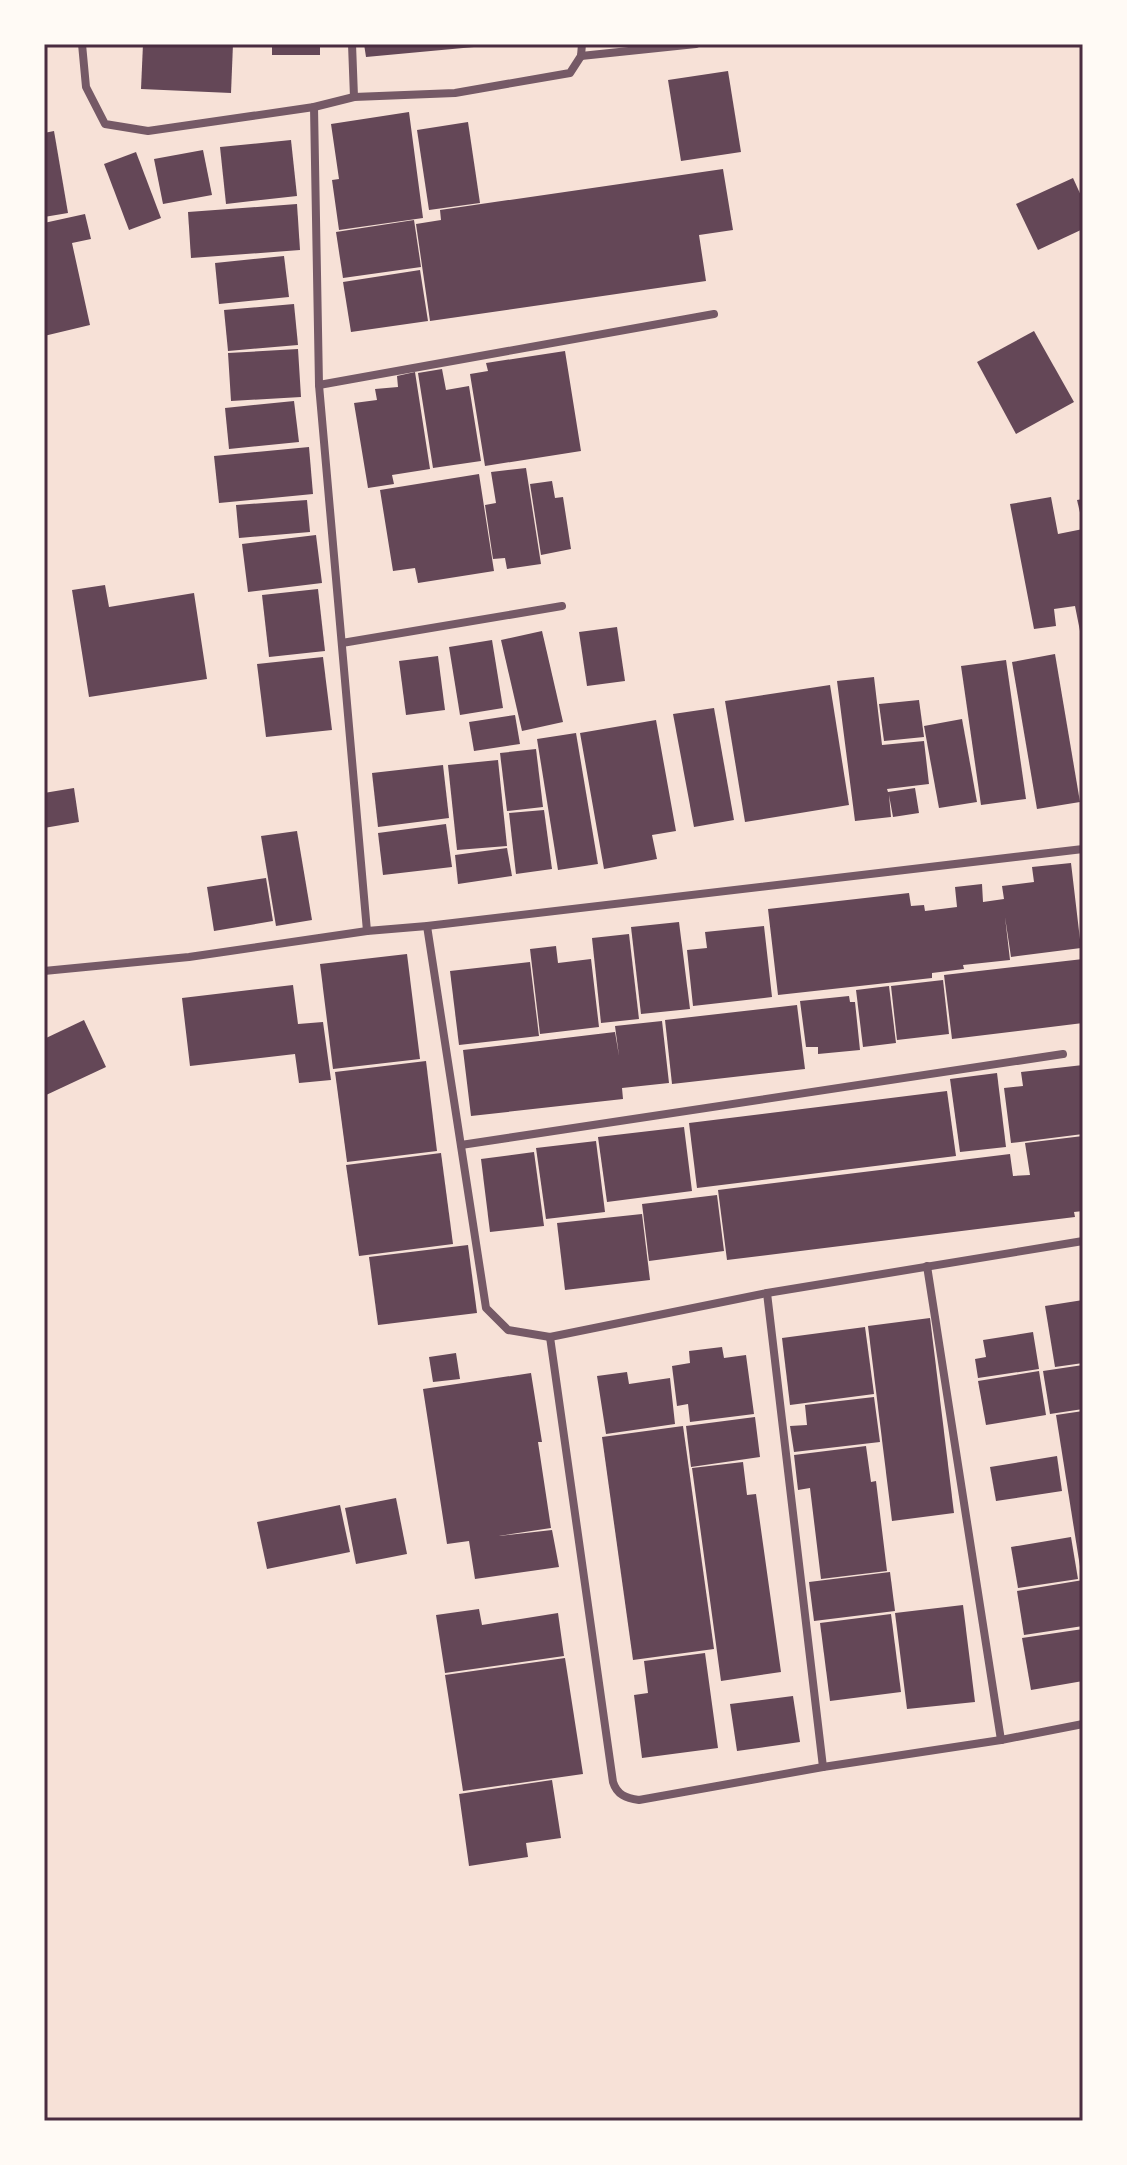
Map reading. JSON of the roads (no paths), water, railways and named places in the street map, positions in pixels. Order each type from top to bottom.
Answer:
[{"type":"street","points":[[82,44],[86,87],[105,124],[148,131],[314,107],[354,97],[455,93],[570,73],[581,56],[582,44]]},
{"type":"street","points":[[352,44],[354,97]]},
{"type":"street","points":[[581,56],[696,44]]},
{"type":"street","points":[[314,107],[319,385],[367,931]]},
{"type":"street","points":[[319,385],[714,314]]},
{"type":"street","points":[[342,643],[562,606]]},
{"type":"street","points":[[44,971],[189,957],[367,931],[1083,849]]},
{"type":"street","points":[[427,926],[486,1308],[508,1330],[550,1337],[767,1293],[1083,1241]]},
{"type":"street","points":[[461,1145],[1063,1054]]},
{"type":"street","points":[[927,1266],[1001,1740]]},
{"type":"street","points":[[767,1293],[823,1767]]},
{"type":"street","points":[[550,1337],[616,1790],[621,1794],[639,1800],[1083,1724]]}]
